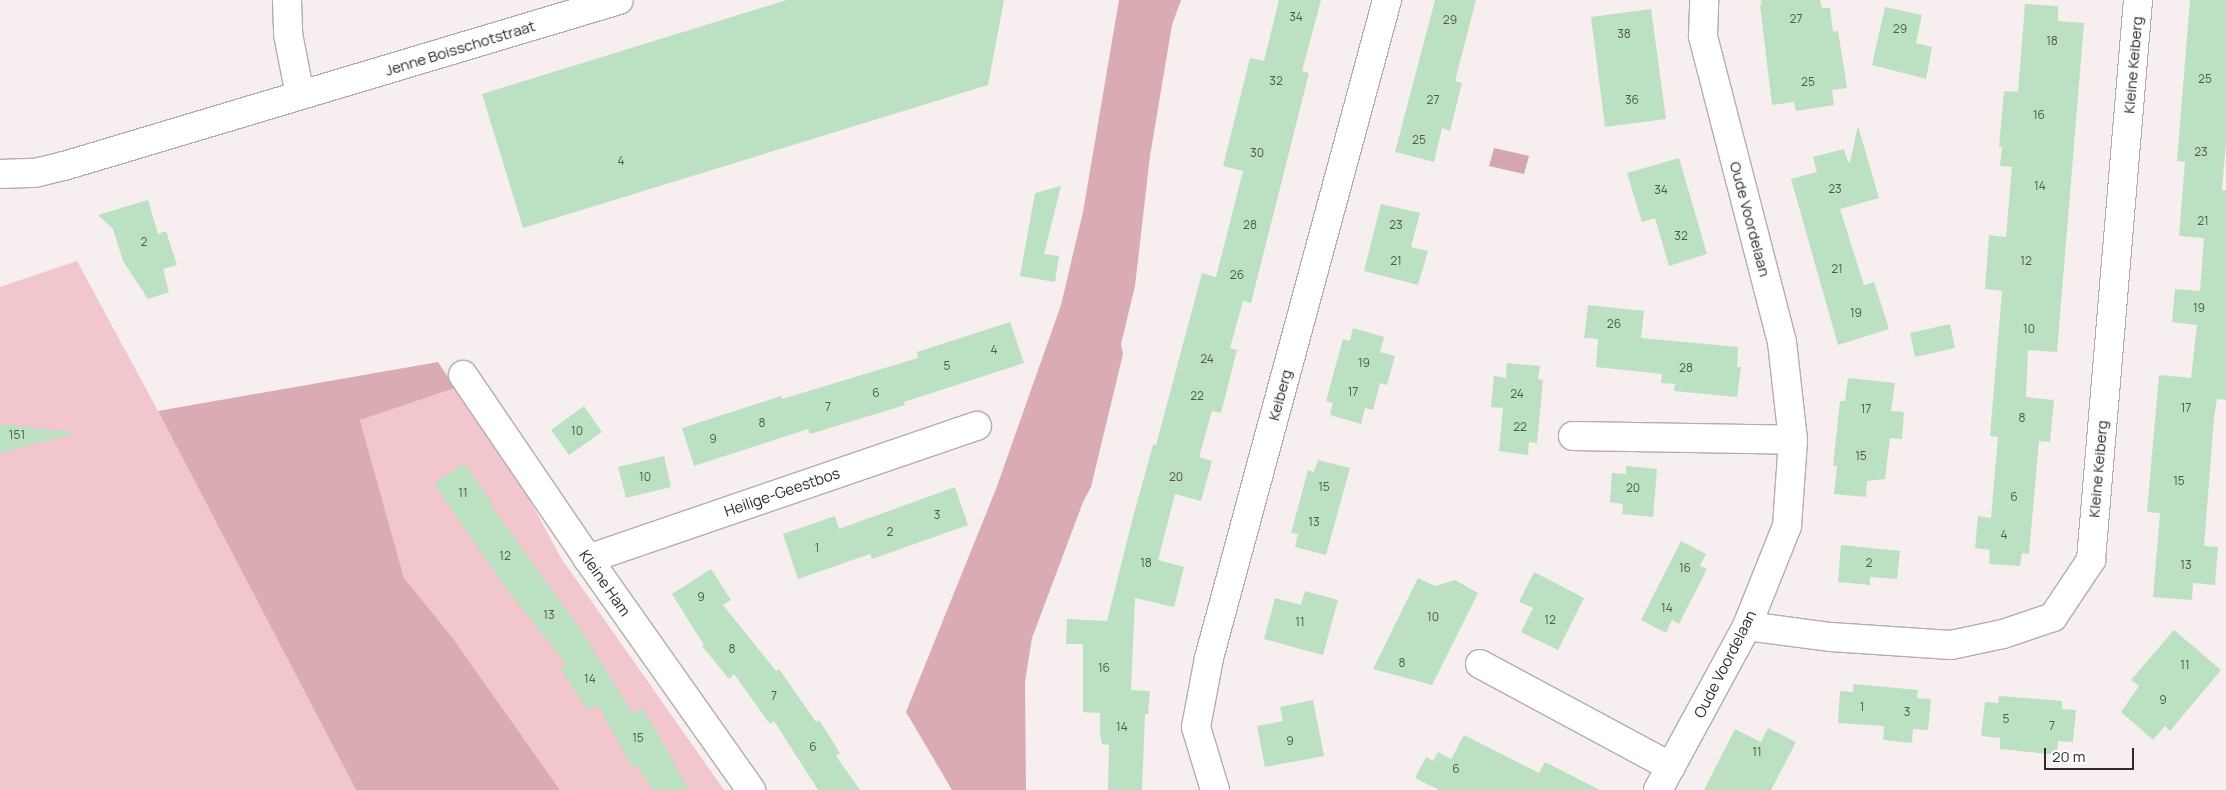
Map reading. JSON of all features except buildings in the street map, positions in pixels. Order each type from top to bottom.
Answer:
[{"type":"street","points":[[287,0],[288,34],[300,95]]},
{"type":"street","name":"Jenne Boisschotstraat","points":[[0,174],[35,173],[64,166],[619,0]]},
{"type":"street","name":"Keiberg","points":[[1215,790],[1196,727],[1209,658],[1387,0]]},
{"type":"street","name":"Oude Voordelaan","points":[[1480,664],[1664,778],[1748,626],[1787,526],[1793,440],[1782,342],[1703,36],[1704,0]]},
{"type":"street","name":"Kleine Keiberg","points":[[1748,626],[1831,637],[1951,645],[2003,634],[2052,617],[2091,560],[2138,0]]},
{"type":"street","name":"Kleine Ham","points":[[463,375],[588,559],[751,790]]},
{"type":"street","name":"Heilige-Geestbos","points":[[588,559],[977,426]]},
{"type":"street","points":[[1573,436],[1793,440]]},
{"type":"shaded area","points":[[1119,0],[1181,0],[1172,25],[1150,156],[1135,286],[1121,344],[1123,354],[1091,487],[1083,502],[1032,638],[1025,682],[1026,790],[952,790],[906,712],[996,489],[1061,305],[1083,212]]},
{"type":"shaded area","points":[[1494,148],[1529,156],[1524,174],[1489,166]]},
{"type":"shaded area","points":[[77,261],[158,411],[356,790],[0,790],[0,287]]},
{"type":"shaded area","points":[[438,362],[455,388],[360,420],[404,578],[452,637],[560,790],[356,790],[158,411]]},
{"type":"shaded area","points":[[455,388],[525,491],[561,558],[724,790],[560,790],[452,637],[404,578],[360,420]]}]
